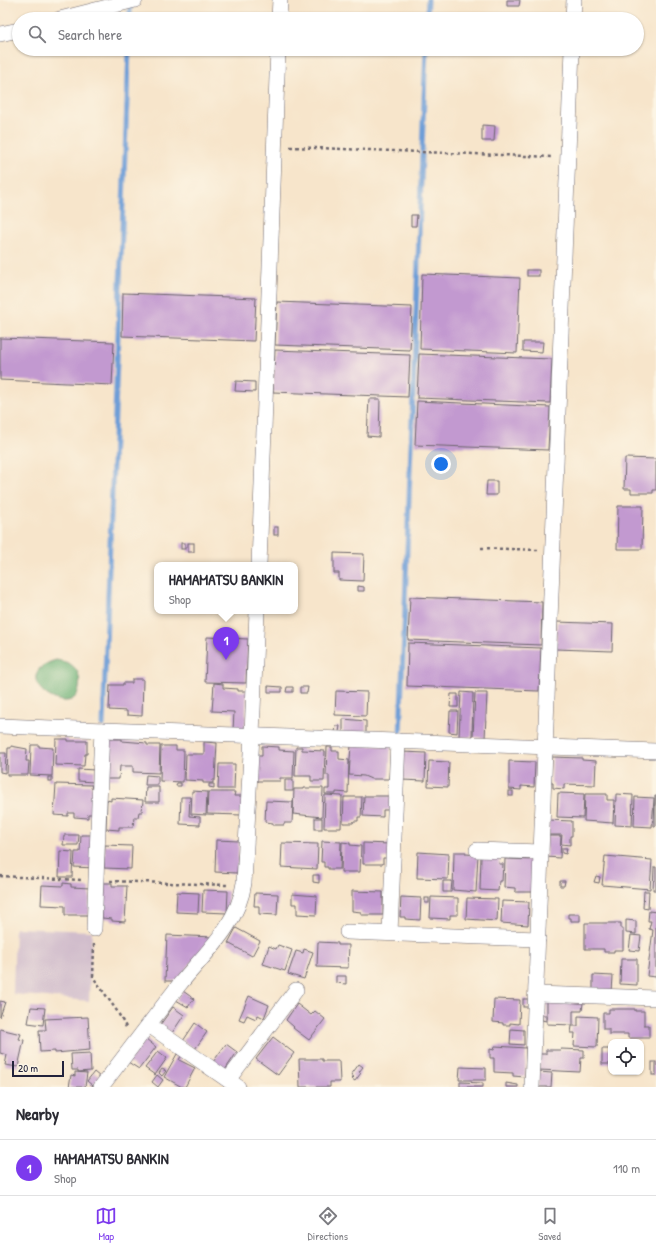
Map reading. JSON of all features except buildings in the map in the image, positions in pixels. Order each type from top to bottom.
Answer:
[{"type":"street","points":[[88,12],[135,0]]},
{"type":"street","points":[[279,12],[280,0]]},
{"type":"street","points":[[573,12],[574,0]]},
{"type":"street","points":[[0,34],[12,31]]},
{"type":"street","points":[[258,562],[278,56]]},
{"type":"street","points":[[532,1087],[572,56]]},
{"type":"street","points":[[101,1087],[180,984],[224,931],[242,896],[244,886],[252,736],[257,614]]},
{"type":"street","points":[[0,726],[656,751]]},
{"type":"street","points":[[94,930],[102,730]]},
{"type":"street","points":[[390,933],[398,741]]},
{"type":"street","points":[[477,850],[541,852]]},
{"type":"street","points":[[347,932],[538,939]]},
{"type":"street","points":[[149,1025],[233,1083],[296,990]]},
{"type":"street","points":[[536,994],[656,998]]},
{"type":"path","points":[[274,147],[568,158]]},
{"type":"path","points":[[481,548],[553,551]]},
{"type":"path","points":[[0,876],[244,886]]},
{"type":"path","points":[[94,930],[93,977],[117,1011],[135,1043]]},
{"type":"shaded area","points":[[15,928],[92,931],[89,1001],[13,994]]},
{"type":"green space","points":[[56,660],[72,665],[78,672],[80,682],[79,689],[74,698],[65,701],[55,699],[45,693],[38,685],[36,676],[41,667]]},
{"type":"waterway","points":[[427,12],[428,0]]},
{"type":"waterway","points":[[103,725],[129,56]]},
{"type":"waterway","points":[[422,150],[426,56]]},
{"type":"waterway","points":[[400,736],[422,155]]},
{"type":"place","name":"HAMAMATSU BANKIN","points":[[226,660]]}]
